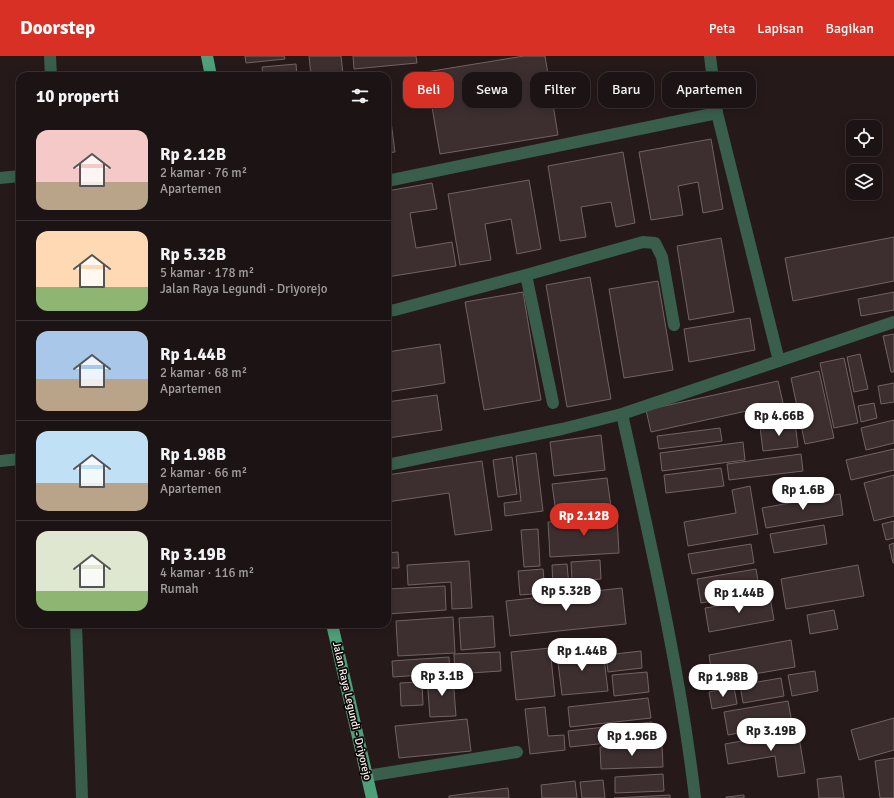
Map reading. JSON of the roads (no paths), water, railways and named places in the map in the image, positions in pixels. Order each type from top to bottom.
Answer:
[{"type":"main road","points":[[206,56],[210,72]]},
{"type":"main road","name":"Jalan Raya Legundi - Driyorejo","points":[[333,628],[372,798]]},
{"type":"street","points":[[50,56],[51,72]]},
{"type":"street","points":[[710,56],[717,113],[779,362]]},
{"type":"street","points":[[391,181],[717,113]]},
{"type":"street","points":[[0,178],[16,176]]},
{"type":"street","points":[[391,310],[643,242],[655,243],[662,256],[674,325]]},
{"type":"street","points":[[526,275],[553,403]]},
{"type":"street","points":[[391,464],[562,429],[622,414],[894,322]]},
{"type":"street","points":[[622,414],[653,554],[672,654],[695,798]]},
{"type":"street","points":[[0,461],[16,459]]},
{"type":"street","points":[[76,628],[82,798]]},
{"type":"street","points":[[367,776],[517,752]]}]
